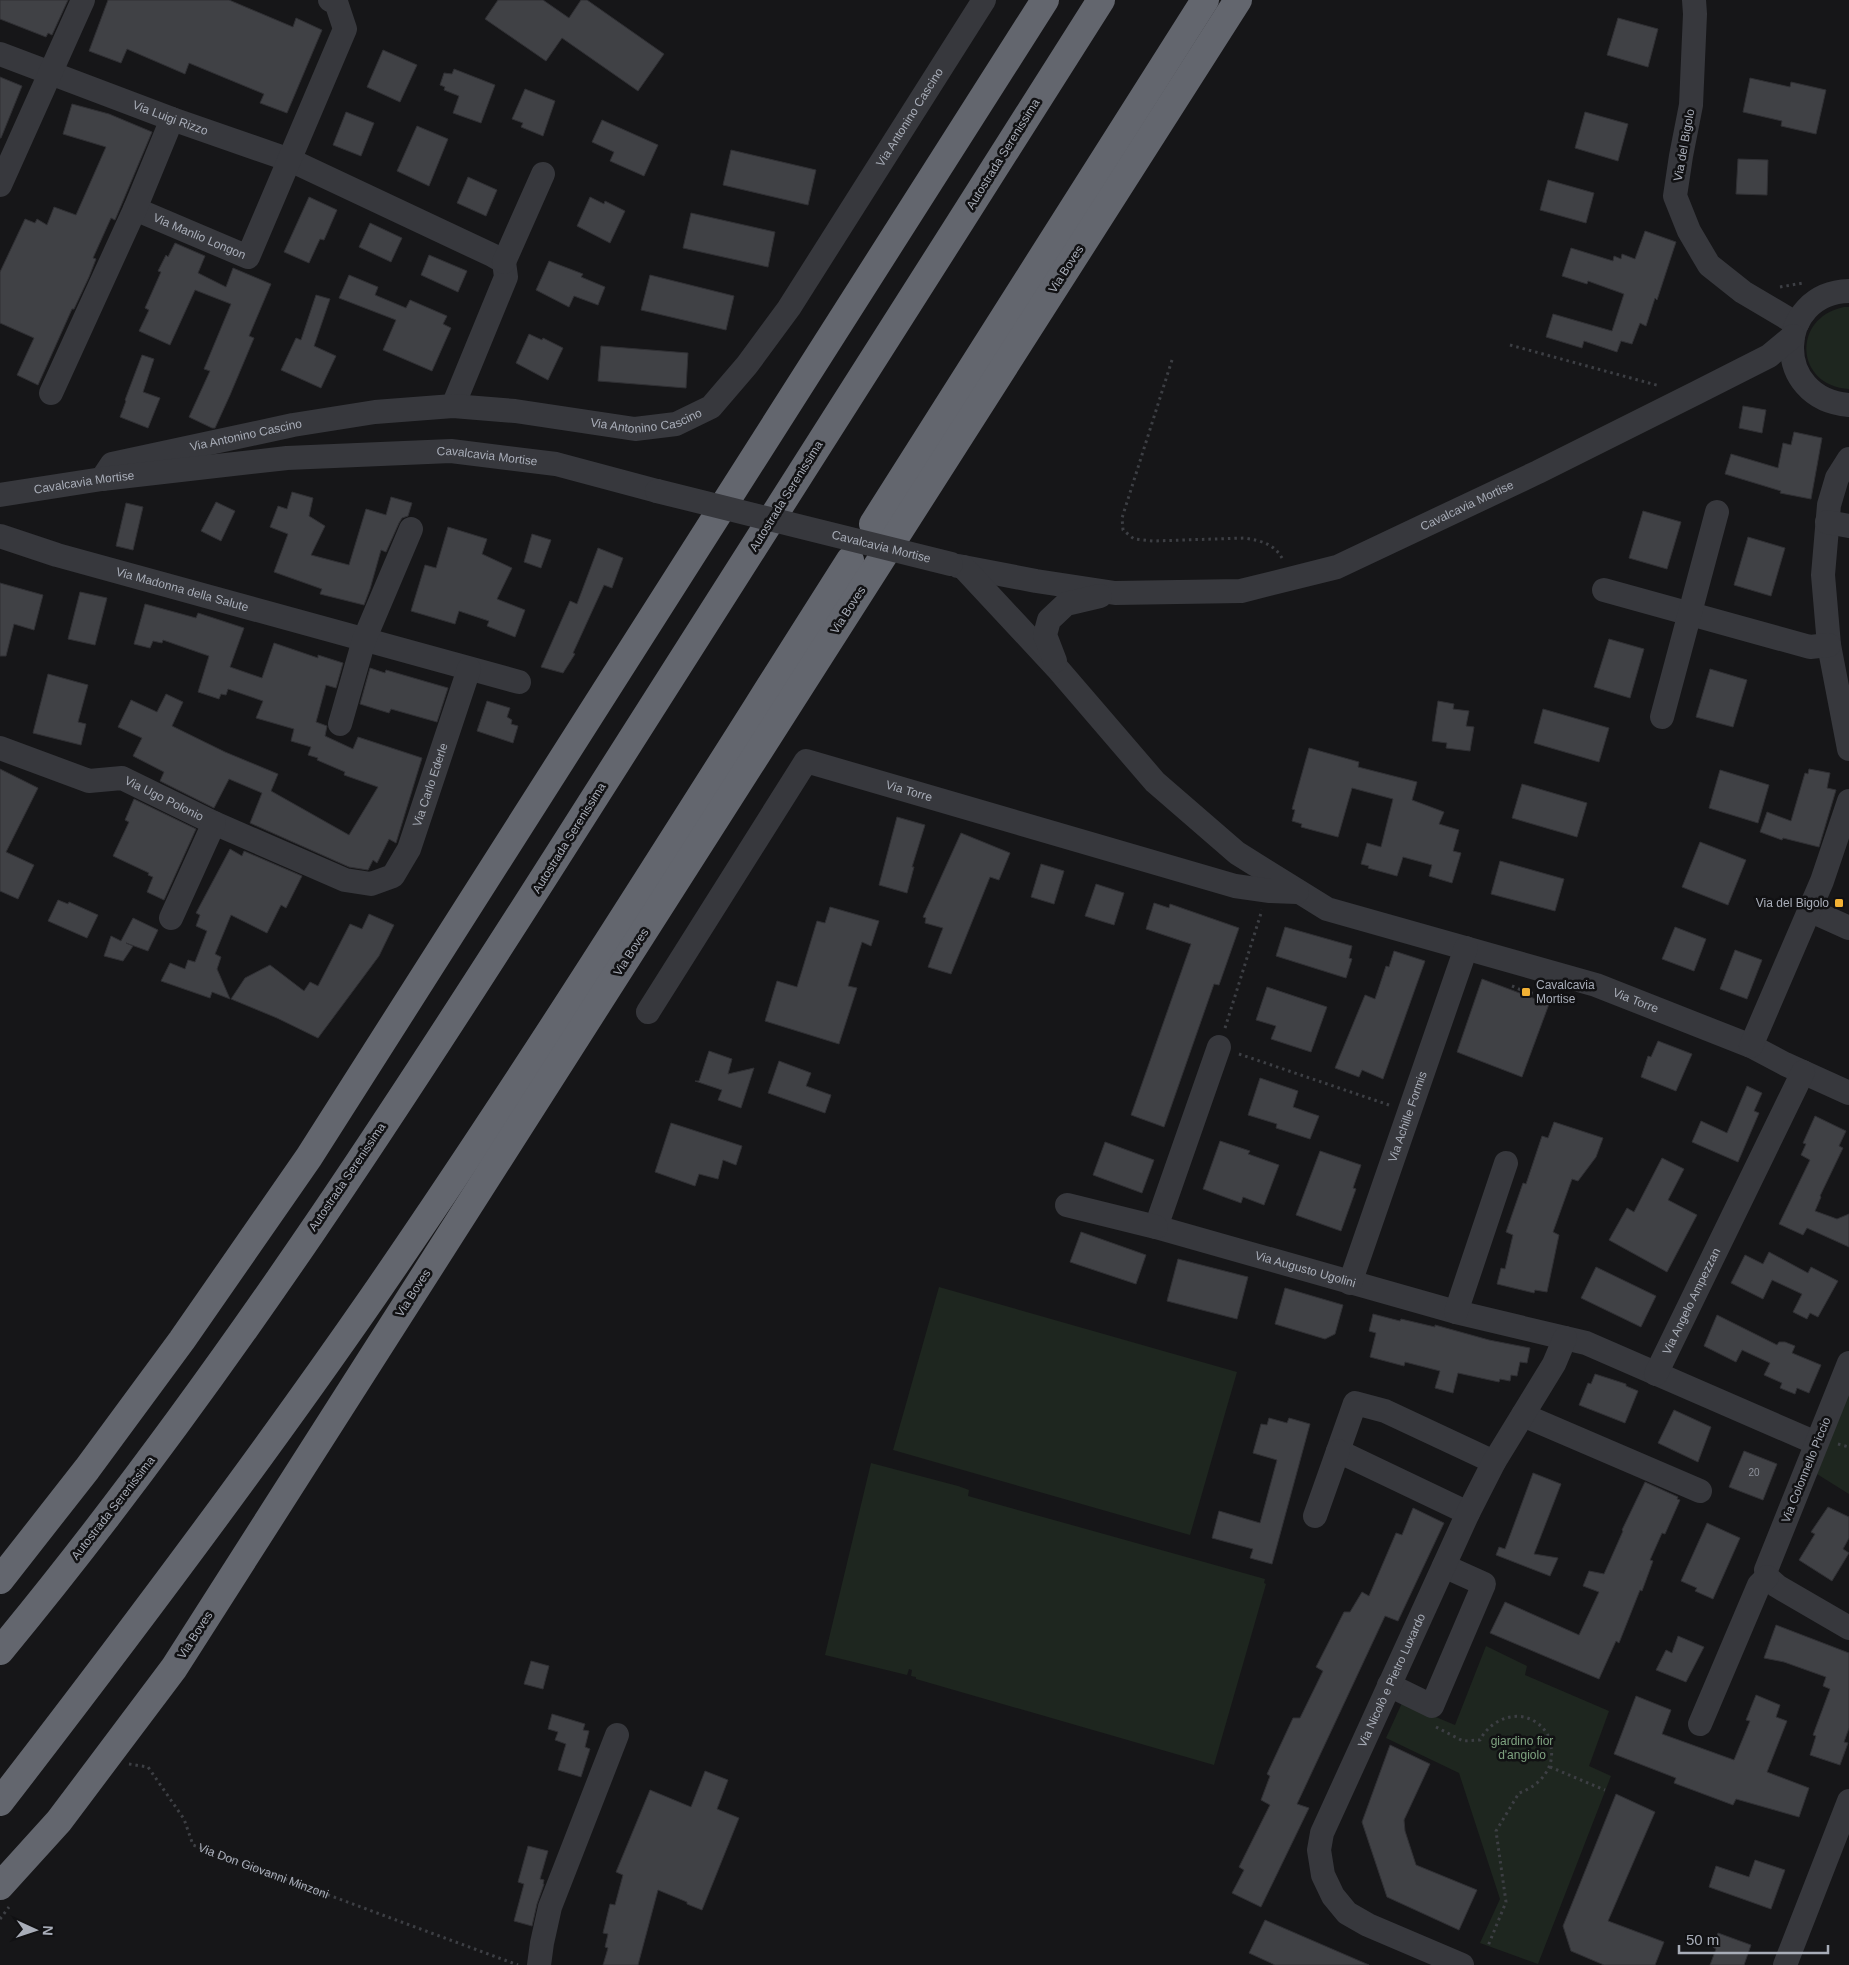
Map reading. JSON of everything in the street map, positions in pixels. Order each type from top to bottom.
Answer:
[{"type":"highway","points":[[0,1580],[87,1469],[182,1340],[309,1157],[1046,0]]},
{"type":"highway","name":"Autostrada Serenissima","points":[[0,1651],[132,1486],[227,1354],[370,1144],[510,931],[1101,0]]},
{"type":"highway","points":[[873,524],[1206,0]]},
{"type":"highway","name":"Via Boves","points":[[6,1895],[174,1668],[1238,0]]},
{"type":"highway","name":"Via Boves","points":[[0,1802],[203,1535],[372,1299],[505,1100],[850,560]]},
{"type":"street","points":[[0,185],[84,0]]},
{"type":"street","points":[[290,160],[345,29],[336,2],[330,0]]},
{"type":"street","name":"Via Antonino Cascino","points":[[102,479],[112,464],[293,425],[375,412],[454,406],[515,411],[634,429],[676,424],[711,407],[747,365],[789,308],[984,0]]},
{"type":"street","name":"Via del Bigolo","points":[[1694,0],[1692,105],[1675,196],[1689,231],[1709,265],[1795,330]]},
{"type":"street","name":"Via Luigi Rizzo","points":[[0,54],[172,119],[290,160],[504,262]]},
{"type":"street","name":"Via Manlio Longon","points":[[51,393],[135,209],[172,119]]},
{"type":"street","name":"Via Manlio Longon","points":[[135,209],[248,258],[290,160]]},
{"type":"street","points":[[454,406],[506,277],[504,262],[543,174]]},
{"type":"street","points":[[1849,291],[1820,298],[1803,314],[1795,330],[1792,347],[1794,364],[1801,380],[1808,389],[1827,401],[1849,405]]},
{"type":"street","name":"Cavalcavia Mortise","points":[[0,495],[102,479],[287,458],[451,451],[556,464],[957,566],[1115,593],[1241,591],[1337,567],[1538,472],[1769,356],[1795,330]]},
{"type":"street","points":[[1849,459],[1837,478],[1829,505],[1838,524],[1823,575],[1829,645],[1849,749]]},
{"type":"street","points":[[1662,718],[1718,512]]},
{"type":"street","points":[[340,724],[364,640],[411,529]]},
{"type":"street","name":"Via Madonna della Salute","points":[[0,536],[57,555],[519,682]]},
{"type":"street","name":"Cavalcavia Mortise","points":[[957,566],[1057,668],[1155,782],[1237,853],[1328,909]]},
{"type":"street","points":[[1604,590],[1810,647],[1829,645]]},
{"type":"street","name":"Cavalcavia Mortise","points":[[1057,668],[1045,635],[1049,620],[1066,604],[1115,593]]},
{"type":"street","name":"Via Carlo Ederle","points":[[371,884],[393,876],[409,849],[470,669]]},
{"type":"street","name":"Via Ugo Polonio","points":[[0,748],[89,781],[122,778],[214,823],[345,880],[371,884]]},
{"type":"street","name":"Via Torre","points":[[648,1012],[806,761],[1235,886],[1270,891],[1299,892]]},
{"type":"street","points":[[1751,1046],[1822,881],[1849,801]]},
{"type":"street","name":"Via Ugo Polonio","points":[[171,918],[214,823]]},
{"type":"street","name":"Via Torre","points":[[1328,909],[1596,985],[1751,1046],[1849,1092]]},
{"type":"street","points":[[1809,910],[1849,928]]},
{"type":"street","name":"Via Achille Formis","points":[[1350,1283],[1466,948]]},
{"type":"street","points":[[1156,1227],[1219,1047]]},
{"type":"street","name":"Via Angelo Ampezzan","points":[[1656,1374],[1803,1072]]},
{"type":"street","points":[[1456,1312],[1506,1164]]},
{"type":"street","name":"Via Augusto Ugolini","points":[[1066,1205],[1156,1227],[1456,1312],[1586,1343],[1656,1374]]},
{"type":"street","name":"Via Nicolò e Pietro Luxardo","points":[[1462,1965],[1368,1925],[1347,1913],[1333,1896],[1320,1865],[1318,1850],[1322,1833],[1468,1513],[1494,1462],[1554,1364],[1565,1338]]},
{"type":"street","name":"Via Colonnello Piccio","points":[[1700,1724],[1759,1584],[1767,1577],[1768,1562],[1849,1363]]},
{"type":"street","points":[[1656,1374],[1816,1443]]},
{"type":"street","points":[[1315,1516],[1355,1403],[1385,1410],[1494,1462]]},
{"type":"street","points":[[1523,1415],[1700,1491]]},
{"type":"street","points":[[1338,1451],[1468,1513]]},
{"type":"street","points":[[1389,1685],[1432,1706],[1484,1584],[1444,1566]]},
{"type":"street","points":[[1767,1577],[1777,1586],[1849,1628]]},
{"type":"street","points":[[539,1965],[550,1907],[617,1735]]},
{"type":"street","points":[[1785,1965],[1849,1801]]},
{"type":"path","points":[[1510,345],[1692,395]]},
{"type":"path","points":[[1172,360],[1122,518],[1123,530],[1134,539],[1153,541],[1245,538],[1260,540],[1273,546],[1281,557],[1291,578]]},
{"type":"path","points":[[1261,902],[1262,911],[1219,1047],[1408,1112]]},
{"type":"path","points":[[1431,1725],[1463,1741],[1480,1740],[1491,1725],[1510,1716],[1532,1721],[1547,1733],[1551,1750],[1550,1767],[1543,1778],[1531,1789],[1519,1793],[1496,1831],[1506,1902],[1488,1946]]},
{"type":"path","name":"Via Don Giovanni Minzoni","points":[[126,1763],[148,1768],[184,1819],[193,1845],[518,1965]]},
{"type":"path","points":[[1550,1767],[1606,1790]]},
{"type":"path","points":[[0,1918],[6,1895]]},
{"type":"green space","points":[[1844,307],[1849,307],[1849,389],[1831,385],[1818,376],[1810,365],[1806,351],[1808,337],[1815,324],[1827,314]]},
{"type":"green space","points":[[939,1287],[1237,1372],[1190,1535],[893,1450]]},
{"type":"green space","points":[[1849,1390],[1849,1494],[1817,1474]]},
{"type":"green space","points":[[871,1463],[958,1486],[969,1490],[968,1496],[1265,1579],[1264,1583],[1266,1584],[1214,1765],[916,1679],[916,1677],[911,1676],[912,1670],[909,1669],[907,1675],[825,1655]]},
{"type":"green space","name":"giardino fior d'angiolo","points":[[1486,1646],[1527,1666],[1525,1675],[1609,1711],[1589,1766],[1611,1776],[1538,1964],[1480,1943],[1500,1899],[1459,1773],[1386,1738],[1402,1703],[1455,1725]]},
{"type":"building","points":[[0,0],[68,0],[52,35],[48,33],[46,37],[0,19]]},
{"type":"building","points":[[108,0],[229,0],[293,27],[296,18],[322,30],[287,113],[260,103],[264,94],[189,63],[185,74],[127,49],[121,63],[89,51]]},
{"type":"building","points":[[498,0],[543,0],[569,18],[581,0],[587,0],[664,54],[638,91],[562,38],[546,61],[485,19]]},
{"type":"building","points":[[1618,18],[1658,29],[1648,67],[1607,55]]},
{"type":"building","points":[[383,50],[417,65],[400,102],[367,87]]},
{"type":"building","points":[[454,69],[495,85],[481,123],[453,113],[459,96],[444,90],[445,87],[440,85],[444,73],[452,74]]},
{"type":"building","points":[[0,77],[22,86],[1,138],[0,138]]},
{"type":"building","points":[[1750,78],[1790,87],[1791,82],[1826,90],[1816,134],[1781,126],[1782,121],[1743,112]]},
{"type":"building","points":[[525,89],[555,101],[543,136],[521,127],[523,123],[512,119]]},
{"type":"building","points":[[72,104],[109,114],[152,132],[115,220],[111,218],[93,258],[96,259],[89,277],[74,309],[72,309],[38,385],[17,375],[34,338],[0,323],[0,272],[25,219],[35,223],[37,219],[47,225],[54,207],[76,215],[106,147],[63,134]]},
{"type":"building","points":[[346,112],[374,123],[361,156],[333,145]]},
{"type":"building","points":[[1585,112],[1628,124],[1618,161],[1575,148]]},
{"type":"building","points":[[602,120],[658,145],[644,176],[610,161],[614,152],[592,142]]},
{"type":"building","points":[[417,126],[448,139],[429,186],[397,171]]},
{"type":"building","points":[[731,150],[816,170],[808,205],[723,185]]},
{"type":"building","points":[[1738,159],[1768,160],[1767,195],[1736,194]]},
{"type":"building","points":[[468,177],[497,190],[486,216],[457,203]]},
{"type":"building","points":[[1548,180],[1594,193],[1586,223],[1540,210]]},
{"type":"building","points":[[309,197],[337,210],[324,240],[320,239],[309,263],[284,252]]},
{"type":"building","points":[[590,197],[604,204],[605,201],[625,211],[610,243],[577,226]]},
{"type":"building","points":[[691,213],[775,232],[768,267],[683,248]]},
{"type":"building","points":[[370,223],[402,238],[391,262],[359,247]]},
{"type":"building","points":[[1645,231],[1676,242],[1657,300],[1655,298],[1646,326],[1640,323],[1632,344],[1621,341],[1617,352],[1584,341],[1582,348],[1546,337],[1553,314],[1612,331],[1624,294],[1588,281],[1587,284],[1562,276],[1571,248],[1613,261],[1614,256],[1621,259],[1622,254],[1635,259]]},
{"type":"building","points":[[175,243],[205,256],[198,273],[226,287],[233,268],[271,284],[249,336],[254,338],[215,428],[189,417],[210,371],[204,369],[231,304],[195,290],[170,345],[139,331],[149,310],[145,308],[161,272],[158,271]]},
{"type":"building","points":[[429,255],[467,271],[458,292],[421,275]]},
{"type":"building","points":[[549,261],[583,274],[581,277],[605,287],[598,305],[574,296],[569,307],[536,290]]},
{"type":"building","points":[[349,275],[378,287],[375,295],[406,308],[410,300],[447,316],[443,324],[451,328],[432,371],[383,350],[396,320],[339,298]]},
{"type":"building","points":[[650,275],[734,296],[726,330],[641,310]]},
{"type":"building","points":[[316,295],[330,299],[314,346],[336,356],[321,388],[281,370],[296,338],[301,340]]},
{"type":"building","points":[[529,334],[542,340],[543,338],[563,348],[548,380],[516,363]]},
{"type":"building","points":[[601,346],[688,353],[686,388],[598,381]]},
{"type":"building","points":[[142,355],[154,359],[143,392],[160,398],[148,428],[120,417]]},
{"type":"building","points":[[1743,406],[1766,410],[1762,433],[1739,428]]},
{"type":"building","points":[[1794,432],[1822,438],[1811,499],[1780,493],[1781,491],[1725,474],[1731,454],[1778,468],[1783,443],[1791,445]]},
{"type":"building","points":[[292,492],[313,498],[309,516],[325,526],[311,555],[349,565],[366,509],[386,515],[391,497],[412,503],[408,516],[402,518],[386,552],[381,550],[364,605],[320,594],[322,589],[274,572],[288,534],[270,527],[278,506],[287,509]]},
{"type":"building","points":[[216,502],[235,511],[221,541],[201,531]]},
{"type":"building","points":[[126,503],[143,507],[133,550],[116,546]]},
{"type":"building","points":[[1643,511],[1681,522],[1667,569],[1629,558]]},
{"type":"building","points":[[448,527],[487,539],[482,554],[512,568],[497,599],[525,610],[515,637],[487,626],[489,621],[459,611],[455,624],[411,611],[425,565],[436,568]]},
{"type":"building","points":[[532,534],[551,540],[541,568],[524,562]]},
{"type":"building","points":[[1748,537],[1785,548],[1771,596],[1734,585]]},
{"type":"building","points":[[598,548],[623,558],[612,588],[604,585],[573,653],[575,654],[563,673],[541,667],[570,601],[577,604]]},
{"type":"building","points":[[0,583],[43,595],[34,630],[14,624],[6,656],[0,656]]},
{"type":"building","points":[[80,592],[107,598],[95,645],[68,639]]},
{"type":"building","points":[[145,604],[196,618],[198,613],[244,628],[230,667],[262,678],[274,643],[318,658],[318,655],[343,663],[336,688],[326,685],[316,722],[327,726],[325,736],[353,749],[358,737],[422,758],[396,843],[389,839],[377,863],[373,860],[368,870],[349,867],[250,823],[262,793],[229,779],[214,808],[160,781],[164,772],[133,756],[142,738],[118,727],[131,700],[157,712],[166,694],[183,702],[172,726],[225,752],[278,774],[271,791],[349,835],[378,787],[344,775],[345,772],[308,755],[311,747],[291,741],[294,729],[256,718],[263,701],[228,689],[226,695],[221,694],[219,699],[198,692],[209,656],[163,640],[162,643],[153,641],[150,648],[134,644]]},
{"type":"building","points":[[1609,639],[1644,649],[1630,698],[1594,687]]},
{"type":"building","points":[[370,668],[385,673],[386,670],[448,688],[437,722],[391,709],[389,713],[360,704]]},
{"type":"building","points":[[1710,669],[1747,680],[1733,727],[1696,717]]},
{"type":"building","points":[[48,674],[88,685],[78,722],[86,724],[81,745],[33,733]]},
{"type":"building","points":[[487,701],[510,708],[507,717],[512,720],[511,724],[518,726],[513,743],[477,731]]},
{"type":"building","points":[[1438,701],[1454,704],[1453,709],[1469,711],[1466,726],[1474,727],[1470,751],[1446,748],[1447,743],[1432,741]]},
{"type":"building","points":[[1543,709],[1609,728],[1599,762],[1534,743]]},
{"type":"building","points":[[1309,748],[1359,762],[1358,767],[1417,782],[1412,800],[1444,812],[1439,824],[1459,830],[1453,851],[1461,853],[1452,883],[1429,876],[1432,865],[1403,857],[1397,876],[1368,868],[1369,866],[1361,864],[1367,843],[1381,847],[1393,799],[1352,788],[1338,837],[1301,827],[1302,824],[1292,821],[1295,810],[1292,809]]},
{"type":"building","points":[[0,769],[38,788],[6,852],[34,865],[18,899],[0,891]]},
{"type":"building","points":[[1809,769],[1830,773],[1827,788],[1836,790],[1819,847],[1783,838],[1782,840],[1760,832],[1767,812],[1791,821],[1805,773],[1808,774]]},
{"type":"building","points":[[1720,770],[1769,785],[1758,823],[1709,808]]},
{"type":"building","points":[[1522,784],[1587,803],[1577,837],[1512,818]]},
{"type":"building","points":[[134,799],[196,829],[164,900],[147,892],[153,877],[148,875],[149,873],[113,856],[129,822],[125,820]]},
{"type":"building","points":[[897,817],[925,825],[912,867],[914,867],[907,893],[879,885]]},
{"type":"building","points":[[961,833],[1010,853],[999,880],[990,877],[951,974],[928,967],[943,928],[925,923],[926,918],[923,917]]},
{"type":"building","points":[[1700,842],[1746,860],[1728,905],[1682,887]]},
{"type":"building","points":[[230,849],[242,856],[244,851],[302,876],[286,908],[281,905],[267,933],[231,915],[215,954],[221,957],[217,969],[230,999],[212,992],[210,998],[161,981],[170,963],[185,969],[188,960],[195,962],[207,931],[196,926],[200,915],[196,913]]},
{"type":"building","points":[[1500,861],[1564,879],[1555,911],[1491,894]]},
{"type":"building","points":[[1041,864],[1064,871],[1054,904],[1031,897]]},
{"type":"building","points":[[1096,884],[1124,893],[1114,925],[1085,916]]},
{"type":"building","points":[[58,900],[68,904],[69,902],[98,915],[87,938],[48,921]]},
{"type":"building","points":[[1154,903],[1169,908],[1170,904],[1239,928],[1219,985],[1214,984],[1164,1127],[1131,1115],[1191,944],[1146,929]]},
{"type":"building","points":[[830,907],[879,921],[871,946],[862,942],[848,986],[857,988],[839,1044],[765,1021],[777,981],[797,987],[817,921],[825,923]]},
{"type":"building","points":[[369,914],[394,925],[379,956],[318,1038],[231,999],[245,978],[270,965],[304,991],[310,982],[318,986],[350,924],[362,929]]},
{"type":"building","points":[[133,918],[158,930],[148,951],[126,943],[133,946],[123,961],[104,956],[111,936],[121,941]]},
{"type":"building","points":[[1285,927],[1352,946],[1349,958],[1352,959],[1346,978],[1276,956]]},
{"type":"building","points":[[1675,927],[1706,939],[1694,971],[1662,959]]},
{"type":"building","points":[[1735,950],[1762,960],[1747,999],[1720,989]]},
{"type":"building","points":[[1394,951],[1425,961],[1383,1079],[1362,1070],[1359,1077],[1335,1068],[1365,995],[1375,999],[1386,966],[1389,967]]},
{"type":"building","points":[[1482,979],[1549,1004],[1522,1077],[1457,1052]]},
{"type":"building","points":[[1267,987],[1327,1007],[1311,1052],[1271,1039],[1276,1026],[1256,1020]]},
{"type":"building","points":[[1658,1041],[1692,1054],[1676,1091],[1641,1077],[1648,1056],[1651,1057]]},
{"type":"building","points":[[709,1051],[732,1059],[728,1074],[754,1068],[741,1108],[718,1100],[722,1090],[695,1081],[699,1081]]},
{"type":"building","points":[[779,1061],[811,1073],[806,1086],[831,1095],[825,1113],[768,1093]]},
{"type":"building","points":[[1260,1078],[1298,1091],[1293,1107],[1319,1116],[1310,1139],[1276,1128],[1277,1124],[1248,1115]]},
{"type":"building","points":[[1747,1086],[1762,1093],[1754,1111],[1759,1113],[1738,1162],[1692,1142],[1701,1121],[1727,1133]]},
{"type":"building","points":[[1815,1116],[1846,1131],[1839,1146],[1843,1148],[1820,1196],[1815,1211],[1837,1219],[1849,1214],[1849,1247],[1807,1228],[1803,1235],[1779,1224],[1810,1160],[1801,1155],[1806,1144],[1803,1143]]},
{"type":"building","points":[[1554,1122],[1603,1138],[1596,1157],[1578,1181],[1572,1179],[1553,1232],[1559,1235],[1547,1292],[1535,1290],[1534,1293],[1497,1284],[1501,1268],[1505,1269],[1513,1235],[1506,1232],[1523,1183],[1526,1184],[1542,1136],[1548,1138]]},
{"type":"building","points":[[671,1123],[742,1146],[736,1165],[723,1160],[718,1179],[699,1174],[695,1186],[655,1172]]},
{"type":"building","points":[[1220,1141],[1250,1151],[1248,1154],[1279,1165],[1264,1205],[1243,1197],[1241,1203],[1203,1189]]},
{"type":"building","points":[[1105,1142],[1154,1160],[1142,1193],[1093,1175]]},
{"type":"building","points":[[1320,1151],[1361,1165],[1353,1188],[1356,1189],[1341,1231],[1296,1215]]},
{"type":"building","points":[[1662,1158],[1684,1169],[1668,1200],[1697,1215],[1667,1272],[1609,1240],[1627,1208],[1634,1212]]},
{"type":"building","points":[[1081,1232],[1146,1255],[1136,1284],[1070,1262]]},
{"type":"building","points":[[1769,1252],[1808,1273],[1811,1267],[1838,1281],[1818,1317],[1810,1313],[1807,1319],[1793,1312],[1802,1294],[1772,1280],[1763,1299],[1731,1283],[1745,1255],[1763,1264]]},
{"type":"building","points":[[1178,1259],[1248,1277],[1237,1319],[1167,1301]]},
{"type":"building","points":[[1596,1267],[1656,1296],[1641,1327],[1581,1298]]},
{"type":"building","points":[[1285,1288],[1343,1305],[1335,1334],[1325,1339],[1275,1324]]},
{"type":"building","points":[[1373,1314],[1400,1321],[1401,1319],[1435,1327],[1435,1325],[1489,1340],[1530,1348],[1527,1363],[1520,1362],[1517,1376],[1511,1375],[1510,1381],[1500,1379],[1499,1382],[1458,1373],[1453,1393],[1435,1388],[1440,1371],[1405,1362],[1404,1366],[1370,1357],[1376,1333],[1369,1331]]},
{"type":"building","points":[[1717,1315],[1777,1345],[1779,1342],[1785,1342],[1795,1346],[1792,1353],[1821,1365],[1809,1393],[1797,1388],[1795,1394],[1780,1388],[1782,1383],[1764,1375],[1770,1363],[1742,1350],[1736,1362],[1704,1346]]},
{"type":"building","points":[[1595,1374],[1626,1384],[1626,1386],[1638,1391],[1625,1423],[1579,1405],[1588,1383],[1591,1384]]},
{"type":"building","points":[[1674,1410],[1711,1427],[1698,1462],[1658,1443]]},
{"type":"building","points":[[1269,1418],[1287,1423],[1289,1418],[1310,1424],[1272,1564],[1250,1558],[1253,1549],[1212,1538],[1219,1511],[1260,1523],[1277,1460],[1253,1453],[1261,1424],[1267,1425]]},
{"type":"building","points":[[1744,1451],[1777,1464],[1763,1500],[1729,1487]]},
{"type":"building","points":[[1533,1473],[1561,1484],[1534,1554],[1558,1558],[1550,1576],[1496,1555],[1499,1547],[1505,1549]]},
{"type":"building","points":[[1645,1482],[1678,1497],[1677,1499],[1680,1500],[1665,1534],[1662,1533],[1650,1560],[1653,1561],[1642,1591],[1640,1590],[1619,1643],[1616,1641],[1599,1679],[1490,1633],[1505,1602],[1579,1635],[1599,1592],[1583,1586],[1589,1571],[1604,1574]]},
{"type":"building","points":[[1828,1507],[1849,1517],[1849,1538],[1843,1549],[1849,1553],[1832,1581],[1799,1560],[1815,1534],[1811,1532]]},
{"type":"building","points":[[1413,1508],[1444,1523],[1398,1621],[1385,1616],[1297,1804],[1309,1808],[1261,1907],[1232,1893],[1244,1870],[1239,1867],[1270,1805],[1261,1800],[1270,1776],[1267,1774],[1293,1718],[1300,1718],[1323,1671],[1316,1667],[1344,1612],[1350,1612],[1362,1592],[1369,1596],[1396,1533],[1402,1535]]},
{"type":"building","points":[[1707,1523],[1740,1538],[1713,1599],[1695,1591],[1697,1588],[1681,1581]]},
{"type":"building","points":[[1776,1625],[1849,1653],[1849,1728],[1844,1742],[1848,1743],[1840,1765],[1810,1755],[1816,1736],[1813,1735],[1830,1689],[1823,1686],[1826,1677],[1784,1662],[1764,1658]]},
{"type":"building","points":[[1678,1636],[1704,1647],[1686,1682],[1656,1670],[1666,1650],[1672,1653]]},
{"type":"building","points":[[531,1661],[549,1666],[543,1689],[524,1684]]},
{"type":"building","points":[[1756,1695],[1780,1705],[1776,1717],[1787,1721],[1767,1772],[1809,1788],[1799,1817],[1736,1799],[1733,1805],[1674,1783],[1676,1778],[1614,1754],[1636,1696],[1671,1710],[1662,1734],[1734,1760],[1750,1721],[1746,1720]]},
{"type":"building","points":[[552,1714],[585,1724],[583,1730],[589,1731],[585,1747],[590,1749],[581,1777],[558,1770],[566,1744],[555,1740],[558,1732],[548,1729]]},
{"type":"building","points":[[1390,1745],[1430,1764],[1404,1820],[1405,1831],[1416,1865],[1477,1890],[1459,1930],[1387,1897],[1362,1822]]},
{"type":"building","points":[[705,1771],[728,1780],[717,1809],[739,1818],[702,1910],[658,1890],[638,1965],[603,1965],[608,1948],[605,1947],[608,1934],[603,1933],[610,1904],[615,1905],[623,1875],[616,1872],[650,1790],[691,1807]]},
{"type":"building","points":[[1616,1794],[1655,1812],[1608,1921],[1664,1942],[1655,1965],[1604,1965],[1571,1951],[1563,1926]]},
{"type":"building","points":[[528,1846],[548,1851],[540,1879],[544,1880],[544,1884],[532,1926],[514,1921],[524,1884],[518,1882]]},
{"type":"building","points":[[1755,1860],[1785,1870],[1771,1909],[1709,1887],[1716,1866],[1749,1877]]},
{"type":"building","points":[[1265,1920],[1369,1965],[1275,1965],[1249,1953]]},
{"type":"building","points":[[1718,1933],[1751,1945],[1744,1965],[1710,1965],[1716,1949],[1713,1947]]},
{"type":"place","name":"Via del Bigolo","points":[[1839,903]]},
{"type":"place","name":"Cavalcavia Mortise","points":[[1526,992]]}]
